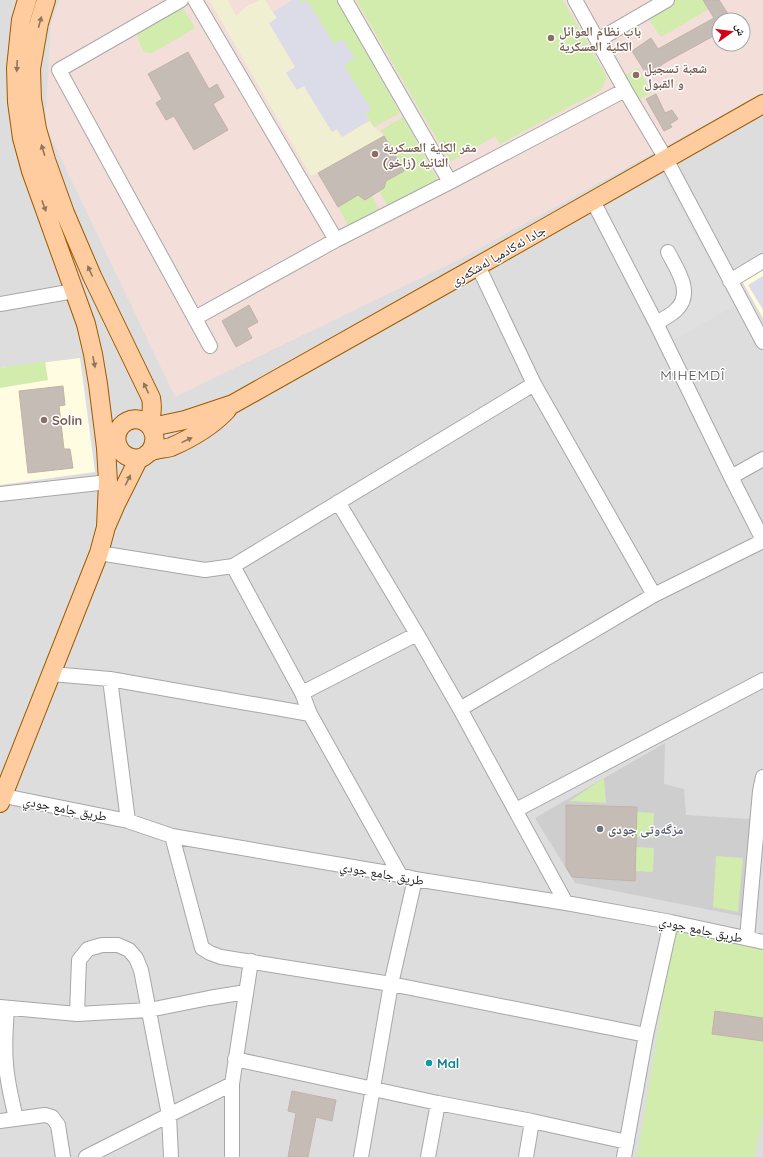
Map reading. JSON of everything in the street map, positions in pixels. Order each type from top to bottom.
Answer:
[{"type":"main road","points":[[27,0],[21,20],[16,68],[17,102],[22,138],[31,171],[86,324],[98,384],[106,442],[108,482],[106,527]]},
{"type":"main road","points":[[46,0],[39,23],[31,69],[32,99],[37,129],[46,160],[65,213],[92,276],[151,398],[153,414],[151,426]]},
{"type":"main road","name":"جادا ئه‌كادميا له‌شكه‌رى","points":[[233,404],[763,104]]},
{"type":"main road","points":[[102,414],[112,424],[118,443],[124,455],[132,458],[169,448],[187,440],[220,418],[233,404]]},
{"type":"main road","points":[[151,426],[185,420],[233,404]]},
{"type":"main road","points":[[2,800],[99,553],[106,527],[116,504],[145,455],[154,447],[155,434],[151,426],[140,420],[129,421],[120,427],[118,443],[108,482]]},
{"type":"street","points":[[195,0],[336,240]]},
{"type":"street","points":[[345,0],[450,182]]},
{"type":"street","points":[[575,0],[625,90],[666,159],[763,342]]},
{"type":"street","points":[[598,40],[667,0]]},
{"type":"street","points":[[174,2],[60,70],[210,346]]},
{"type":"street","points":[[195,318],[336,240],[625,90]]},
{"type":"street","points":[[460,709],[654,595],[763,540],[656,323],[593,201]]},
{"type":"street","points":[[656,323],[677,309],[682,302],[684,292],[683,282],[668,252]]},
{"type":"street","points":[[730,281],[763,262]]},
{"type":"street","points":[[478,266],[534,384],[654,595]]},
{"type":"street","points":[[0,304],[74,291]]},
{"type":"street","points":[[99,553],[205,570],[233,566],[534,384]]},
{"type":"street","points":[[731,477],[763,459]]},
{"type":"street","points":[[0,494],[108,482]]},
{"type":"street","points":[[338,502],[460,709],[566,903]]},
{"type":"street","points":[[233,566],[302,693],[310,714],[400,875]]},
{"type":"street","points":[[302,693],[417,634]]},
{"type":"street","points":[[51,674],[110,679],[310,714]]},
{"type":"street","points":[[110,679],[128,821]]},
{"type":"street","points":[[516,810],[763,680]]},
{"type":"street","points":[[747,938],[763,777]]},
{"type":"street","name":"طريق جامع جودي","points":[[2,800],[128,821],[172,836],[416,879],[566,903],[671,922],[763,942]]},
{"type":"street","points":[[172,836],[202,948],[210,953],[221,957],[391,984],[646,1035]]},
{"type":"street","points":[[361,1157],[391,984],[416,879]]},
{"type":"street","points":[[624,1157],[646,1035],[671,922]]},
{"type":"street","points":[[77,1014],[79,960],[88,949],[102,945],[118,945],[129,950],[136,958],[141,970],[149,1010],[169,1115],[170,1157]]},
{"type":"street","points":[[232,1157],[232,1084],[251,961]]},
{"type":"street","points":[[16,1119],[6,1063],[4,1007],[77,1014],[149,1010],[246,992]]},
{"type":"street","points":[[235,1059],[627,1142]]},
{"type":"street","points":[[86,1157],[108,1151],[169,1115],[232,1084]]},
{"type":"street","points":[[428,1157],[438,1103]]},
{"type":"street","points":[[0,1121],[45,1114],[52,1118],[58,1125],[63,1157]]},
{"type":"street","points":[[526,1157],[532,1121]]},
{"type":"shaded area","points":[[0,0],[60,0],[51,24],[458,260],[763,92],[763,1157],[0,1157]]},
{"type":"shaded area","points":[[60,0],[763,0],[763,92],[458,260],[175,397],[45,125],[51,24]]},
{"type":"shaded area","points":[[292,0],[299,0],[302,4],[307,0],[334,44],[343,39],[355,58],[344,65],[371,109],[365,113],[369,121],[342,137],[337,129],[332,132],[304,86],[297,90],[286,73],[295,67],[269,23],[277,18],[273,12]]},
{"type":"shaded area","points":[[658,177],[665,180],[735,306],[670,341],[605,213],[606,206]]},
{"type":"shaded area","points":[[763,270],[763,318],[742,281]]},
{"type":"shaded area","points":[[763,276],[763,310],[748,285]]},
{"type":"shaded area","name":"Solin","points":[[80,358],[95,472],[0,485],[0,368]]},
{"type":"shaded area","points":[[665,743],[664,784],[684,789],[686,815],[751,819],[741,916],[575,883],[535,818]]},
{"type":"green space","points":[[209,0],[228,0],[236,16],[247,6],[260,0],[265,0],[277,18],[269,23],[296,67],[286,73],[304,86],[332,132],[337,129],[342,137],[369,121],[384,136],[311,176]]},
{"type":"green space","points":[[299,0],[337,0],[400,113],[374,127],[365,113],[371,109],[344,65],[354,58],[334,45],[307,1],[302,4]]},
{"type":"green space","points":[[356,0],[563,0],[607,77],[601,90],[500,144],[495,136],[450,162]]},
{"type":"green space","points":[[667,0],[703,0],[709,9],[661,37],[647,17]]},
{"type":"green space","points":[[183,8],[195,28],[151,53],[144,52],[137,33]]},
{"type":"green space","points":[[638,68],[652,92],[639,100],[624,76]]},
{"type":"green space","points":[[403,117],[437,179],[388,206],[379,191],[386,181],[404,171],[381,130]]},
{"type":"green space","points":[[358,195],[365,200],[372,195],[379,210],[349,227],[338,207]]},
{"type":"green space","points":[[45,361],[48,380],[0,388],[0,368]]},
{"type":"green space","points":[[604,778],[606,803],[570,801]]},
{"type":"green space","points":[[637,812],[654,813],[653,838],[635,837]]},
{"type":"green space","points":[[636,847],[654,848],[653,872],[635,871]]},
{"type":"green space","points":[[716,856],[743,858],[738,912],[713,907]]},
{"type":"green space","points":[[680,927],[763,945],[763,1114],[755,1157],[637,1157],[674,932]]},
{"type":"building","points":[[703,0],[719,0],[727,12],[711,12]]},
{"type":"building","points":[[711,20],[711,37],[666,62],[647,75],[632,51],[651,38],[658,49]]},
{"type":"building","points":[[188,52],[209,89],[217,84],[224,97],[213,104],[228,130],[194,150],[174,116],[166,120],[156,103],[162,99],[148,74]]},
{"type":"building","points":[[656,94],[665,113],[672,110],[678,119],[670,124],[672,127],[664,131],[646,99]]},
{"type":"building","points":[[384,136],[404,171],[386,181],[384,188],[365,200],[358,195],[338,207],[318,173]]},
{"type":"building","points":[[249,305],[258,322],[247,328],[252,338],[236,347],[222,321]]},
{"type":"building","points":[[63,386],[65,405],[59,406],[64,449],[70,449],[73,468],[28,473],[19,391]]},
{"type":"building","points":[[566,805],[637,807],[635,881],[572,877],[566,867]]},
{"type":"building","points":[[715,1011],[763,1018],[763,1041],[712,1034]]},
{"type":"building","points":[[292,1091],[336,1100],[332,1121],[316,1117],[308,1157],[288,1157],[296,1113],[288,1111]]},
{"type":"place","name":"باب نظام العوائل الكلية العسكرية","points":[[551,38]]},
{"type":"place","name":"شعبة تسجيل و القبول","points":[[636,75]]},
{"type":"place","name":"مقر الكلية العسكرية الثانيه (زاخو)","points":[[375,154]]},
{"type":"place","name":"Solin","points":[[44,420]]},
{"type":"place","name":"مزگەوتی جودی","points":[[600,829]]},
{"type":"place","name":"Mal","points":[[429,1063]]},
{"type":"district","name":"MIHEMDÎ","points":[[693,375]]}]
